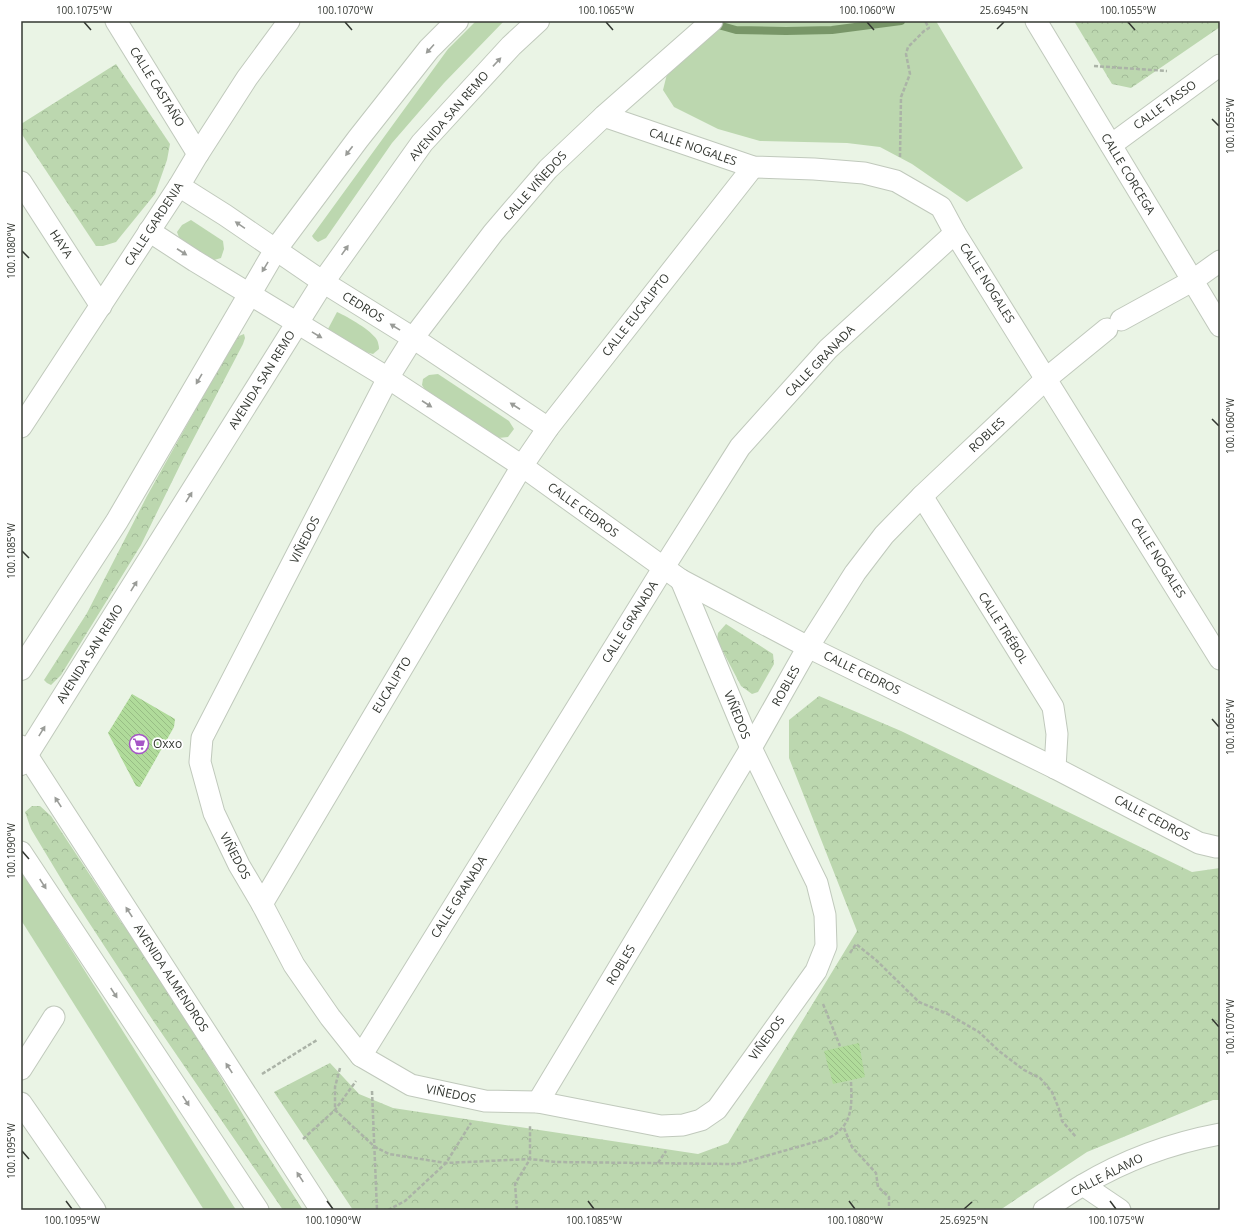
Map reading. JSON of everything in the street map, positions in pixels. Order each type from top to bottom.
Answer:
[{"type":"street","name":"CALLE CASTAÑO","points":[[116,21],[198,154]]},
{"type":"street","name":"CALLE GARDENIA","points":[[21,427],[179,186],[247,78],[289,21]]},
{"type":"street","points":[[21,669],[117,521],[276,249],[429,49],[457,21]]},
{"type":"street","name":"AVENIDA SAN REMO","points":[[23,755],[323,282],[422,143],[511,46],[538,21]]},
{"type":"street","name":"CALLE CORCEGA","points":[[1036,21],[1220,326]]},
{"type":"street","name":"CALLE VIÑEDOS","points":[[388,378],[413,338],[492,233],[543,174],[703,24]]},
{"type":"street","name":"CALLE TASSO","points":[[1111,145],[1220,65]]},
{"type":"street","name":"CALLE NOGALES","points":[[604,116],[753,167],[814,169],[864,173],[896,181],[941,207],[955,233],[1047,378],[1220,659]]},
{"type":"street","name":"CALLE EUCALIPTO","points":[[522,466],[548,428],[753,167]]},
{"type":"street","name":"HAYA","points":[[21,182],[101,306]]},
{"type":"street","name":"CEDROS","points":[[179,186],[225,215],[323,282],[413,338],[548,428]]},
{"type":"street","points":[[149,231],[388,378],[522,466]]},
{"type":"street","name":"CALLE GRANADA","points":[[361,1054],[740,447],[828,349],[955,233]]},
{"type":"street","points":[[1192,280],[1220,260]]},
{"type":"street","name":"ROBLES","points":[[538,1102],[751,748],[808,647],[855,573],[884,535],[922,496],[1047,378],[1114,324],[1192,280]]},
{"type":"street","name":"VIÑEDOS","points":[[388,378],[202,738],[200,762],[214,813],[239,865],[262,904],[294,965],[338,1027],[361,1054],[411,1085],[485,1101],[538,1102],[661,1126],[683,1125],[701,1120],[717,1109],[816,971],[826,946],[825,915],[817,883],[751,748],[681,580]]},
{"type":"street","name":"CALLE CEDROS","points":[[522,466],[681,580],[808,647],[1054,768],[1199,843],[1220,847]]},
{"type":"street","name":"EUCALIPTO","points":[[262,904],[522,466]]},
{"type":"street","name":"CALLE TRÉBOL","points":[[922,496],[1052,707],[1057,734],[1054,768]]},
{"type":"street","name":"AVENIDA ALMENDROS","points":[[23,755],[321,1210]]},
{"type":"street","points":[[21,852],[258,1210]]},
{"type":"street","points":[[21,1069],[54,1017]]},
{"type":"street","points":[[21,1103],[95,1210]]},
{"type":"street","name":"CALLE ÁLAMO","points":[[1044,1210],[1083,1185],[1133,1160],[1193,1139],[1220,1134]]},
{"type":"street","points":[[1083,1185],[1120,1210]]},
{"type":"path","points":[[896,181],[900,163],[901,97],[910,74],[906,54],[908,47],[929,28],[925,21]]},
{"type":"path","points":[[1094,66],[1167,71]]},
{"type":"path","points":[[848,955],[856,944],[877,961],[919,1002],[948,1014],[979,1032],[999,1051],[1024,1070],[1040,1078],[1052,1092],[1062,1121],[1076,1137]]},
{"type":"path","points":[[807,983],[822,1001],[840,1046]]},
{"type":"path","points":[[241,1087],[338,1027]]},
{"type":"path","points":[[361,1054],[340,1067],[335,1087],[336,1110],[375,1147],[389,1154],[446,1162],[530,1159],[556,1162],[741,1163],[829,1138],[838,1133],[844,1128],[852,1105],[851,1082]]},
{"type":"path","points":[[285,1154],[336,1110],[361,1054]]},
{"type":"path","points":[[361,1054],[375,1147],[377,1210]]},
{"type":"path","points":[[388,1210],[405,1201],[446,1162],[485,1101]]},
{"type":"path","points":[[517,1210],[515,1184],[530,1159],[530,1122]]},
{"type":"path","points":[[844,1128],[852,1147],[876,1173],[878,1187],[889,1197],[888,1210]]},
{"type":"green space","points":[[476,21],[504,21],[444,83],[392,143],[326,238],[318,242],[312,236],[448,49]]},
{"type":"green space","points":[[722,21],[936,21],[1023,168],[967,202],[912,164],[880,147],[847,143],[760,141],[718,129],[674,107],[663,90],[669,66]]},
{"type":"green space","points":[[1074,21],[1220,21],[1220,27],[1131,88],[1112,84]]},
{"type":"green space","points":[[116,64],[170,144],[167,160],[155,194],[116,242],[103,246],[96,246],[21,133],[21,124]]},
{"type":"green space","points":[[191,220],[223,241],[224,249],[221,258],[214,260],[180,240],[177,232],[182,225]]},
{"type":"green space","points":[[337,312],[353,320],[370,332],[377,340],[379,349],[373,354],[359,350],[343,342],[333,334],[328,329]]},
{"type":"green space","points":[[244,334],[245,338],[243,344],[184,457],[141,545],[61,675],[51,685],[47,683],[44,680],[87,613],[147,496],[235,339]]},
{"type":"green space","points":[[438,374],[509,421],[514,429],[508,437],[498,438],[427,393],[422,385],[423,379],[429,375]]},
{"type":"green space","points":[[726,624],[773,654],[774,664],[758,692],[752,694],[741,686],[717,640],[718,633]]},
{"type":"green space","points":[[819,696],[901,731],[1192,872],[1220,868],[1220,1100],[1213,1100],[1087,1152],[1000,1210],[353,1210],[274,1092],[330,1063],[359,1094],[393,1108],[698,1154],[728,1143],[857,931],[789,758],[789,720]]},
{"type":"green space","points":[[32,806],[40,806],[51,816],[121,922],[149,955],[259,1142],[303,1210],[283,1210],[154,1022],[69,892],[31,829],[25,812]]},
{"type":"green space","points":[[21,870],[236,1210],[204,1210],[21,920]]},
{"type":"building","name":"Oxxo","points":[[132,694],[175,719],[174,727],[140,787],[136,786],[108,733]]},
{"type":"building","points":[[859,1043],[865,1077],[833,1084],[824,1051]]},
{"type":"waterway","points":[[711,23],[736,30],[786,31],[832,30],[901,21]]},
{"type":"place","name":"Oxxo","points":[[139,744]]}]
